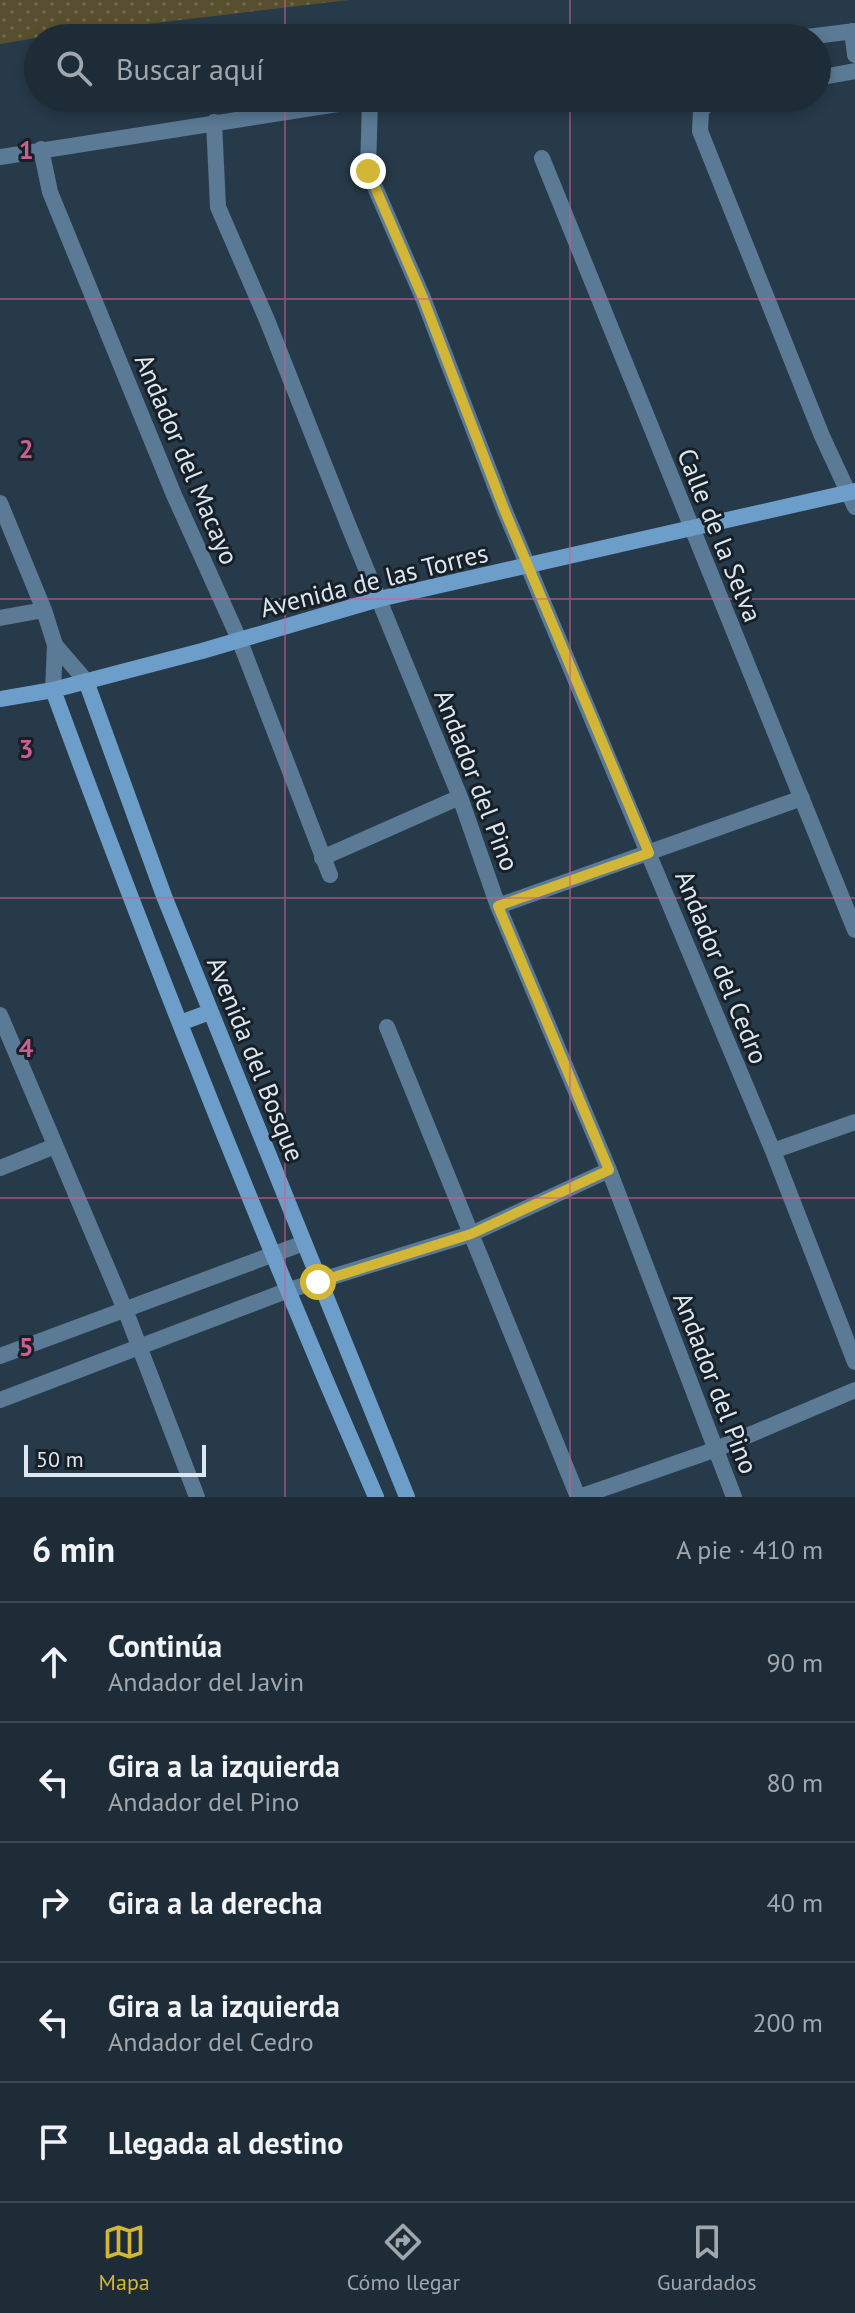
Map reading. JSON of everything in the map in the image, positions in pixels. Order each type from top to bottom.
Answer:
[{"type":"street","points":[[831,34],[853,31],[855,55]]},
{"type":"street","points":[[831,75],[855,71]]},
{"type":"street","points":[[0,157],[280,112]]},
{"type":"street","name":"Andador del Cedro","points":[[372,112],[368,171],[423,298],[504,509],[773,1151],[855,1362]]},
{"type":"street","points":[[701,112],[700,131],[822,436],[853,497]]},
{"type":"street","name":"Andador del Pino","points":[[214,122],[218,207],[267,320],[460,797],[498,906],[609,1170],[734,1497]]},
{"type":"street","name":"Andador del Macayo","points":[[41,149],[50,192],[174,495],[239,639],[330,875]]},
{"type":"street","name":"Calle de la Selva","points":[[542,158],[855,930]]},
{"type":"street","name":"Avenida de las Torres","points":[[0,699],[53,690],[379,599],[690,528],[853,497]]},
{"type":"street","name":"Avenida del Bosque","points":[[0,503],[44,610],[55,645],[53,690],[129,897],[286,1291],[376,1497]]},
{"type":"street","points":[[0,618],[44,610]]},
{"type":"street","name":"Avenida del Bosque","points":[[55,645],[86,681],[164,896],[407,1497]]},
{"type":"street","points":[[322,858],[460,797]]},
{"type":"street","points":[[498,906],[802,798]]},
{"type":"street","points":[[180,1023],[210,1012]]},
{"type":"street","points":[[0,1015],[126,1312],[197,1497]]},
{"type":"street","points":[[387,1027],[579,1497],[714,1450],[855,1390]]},
{"type":"street","points":[[773,1151],[855,1122]]},
{"type":"street","points":[[0,1168],[55,1146]]},
{"type":"street","points":[[0,1400],[286,1291],[471,1234],[609,1170]]},
{"type":"street","points":[[0,1356],[126,1312],[304,1243]]},
{"type":"shaded area","points":[[0,0],[349,0],[148,24],[24,24],[24,40],[0,44]]},
{"type":"route","points":[[318,1282],[471,1234],[609,1170],[498,906],[649,853],[504,509],[423,298],[368,171]]}]
